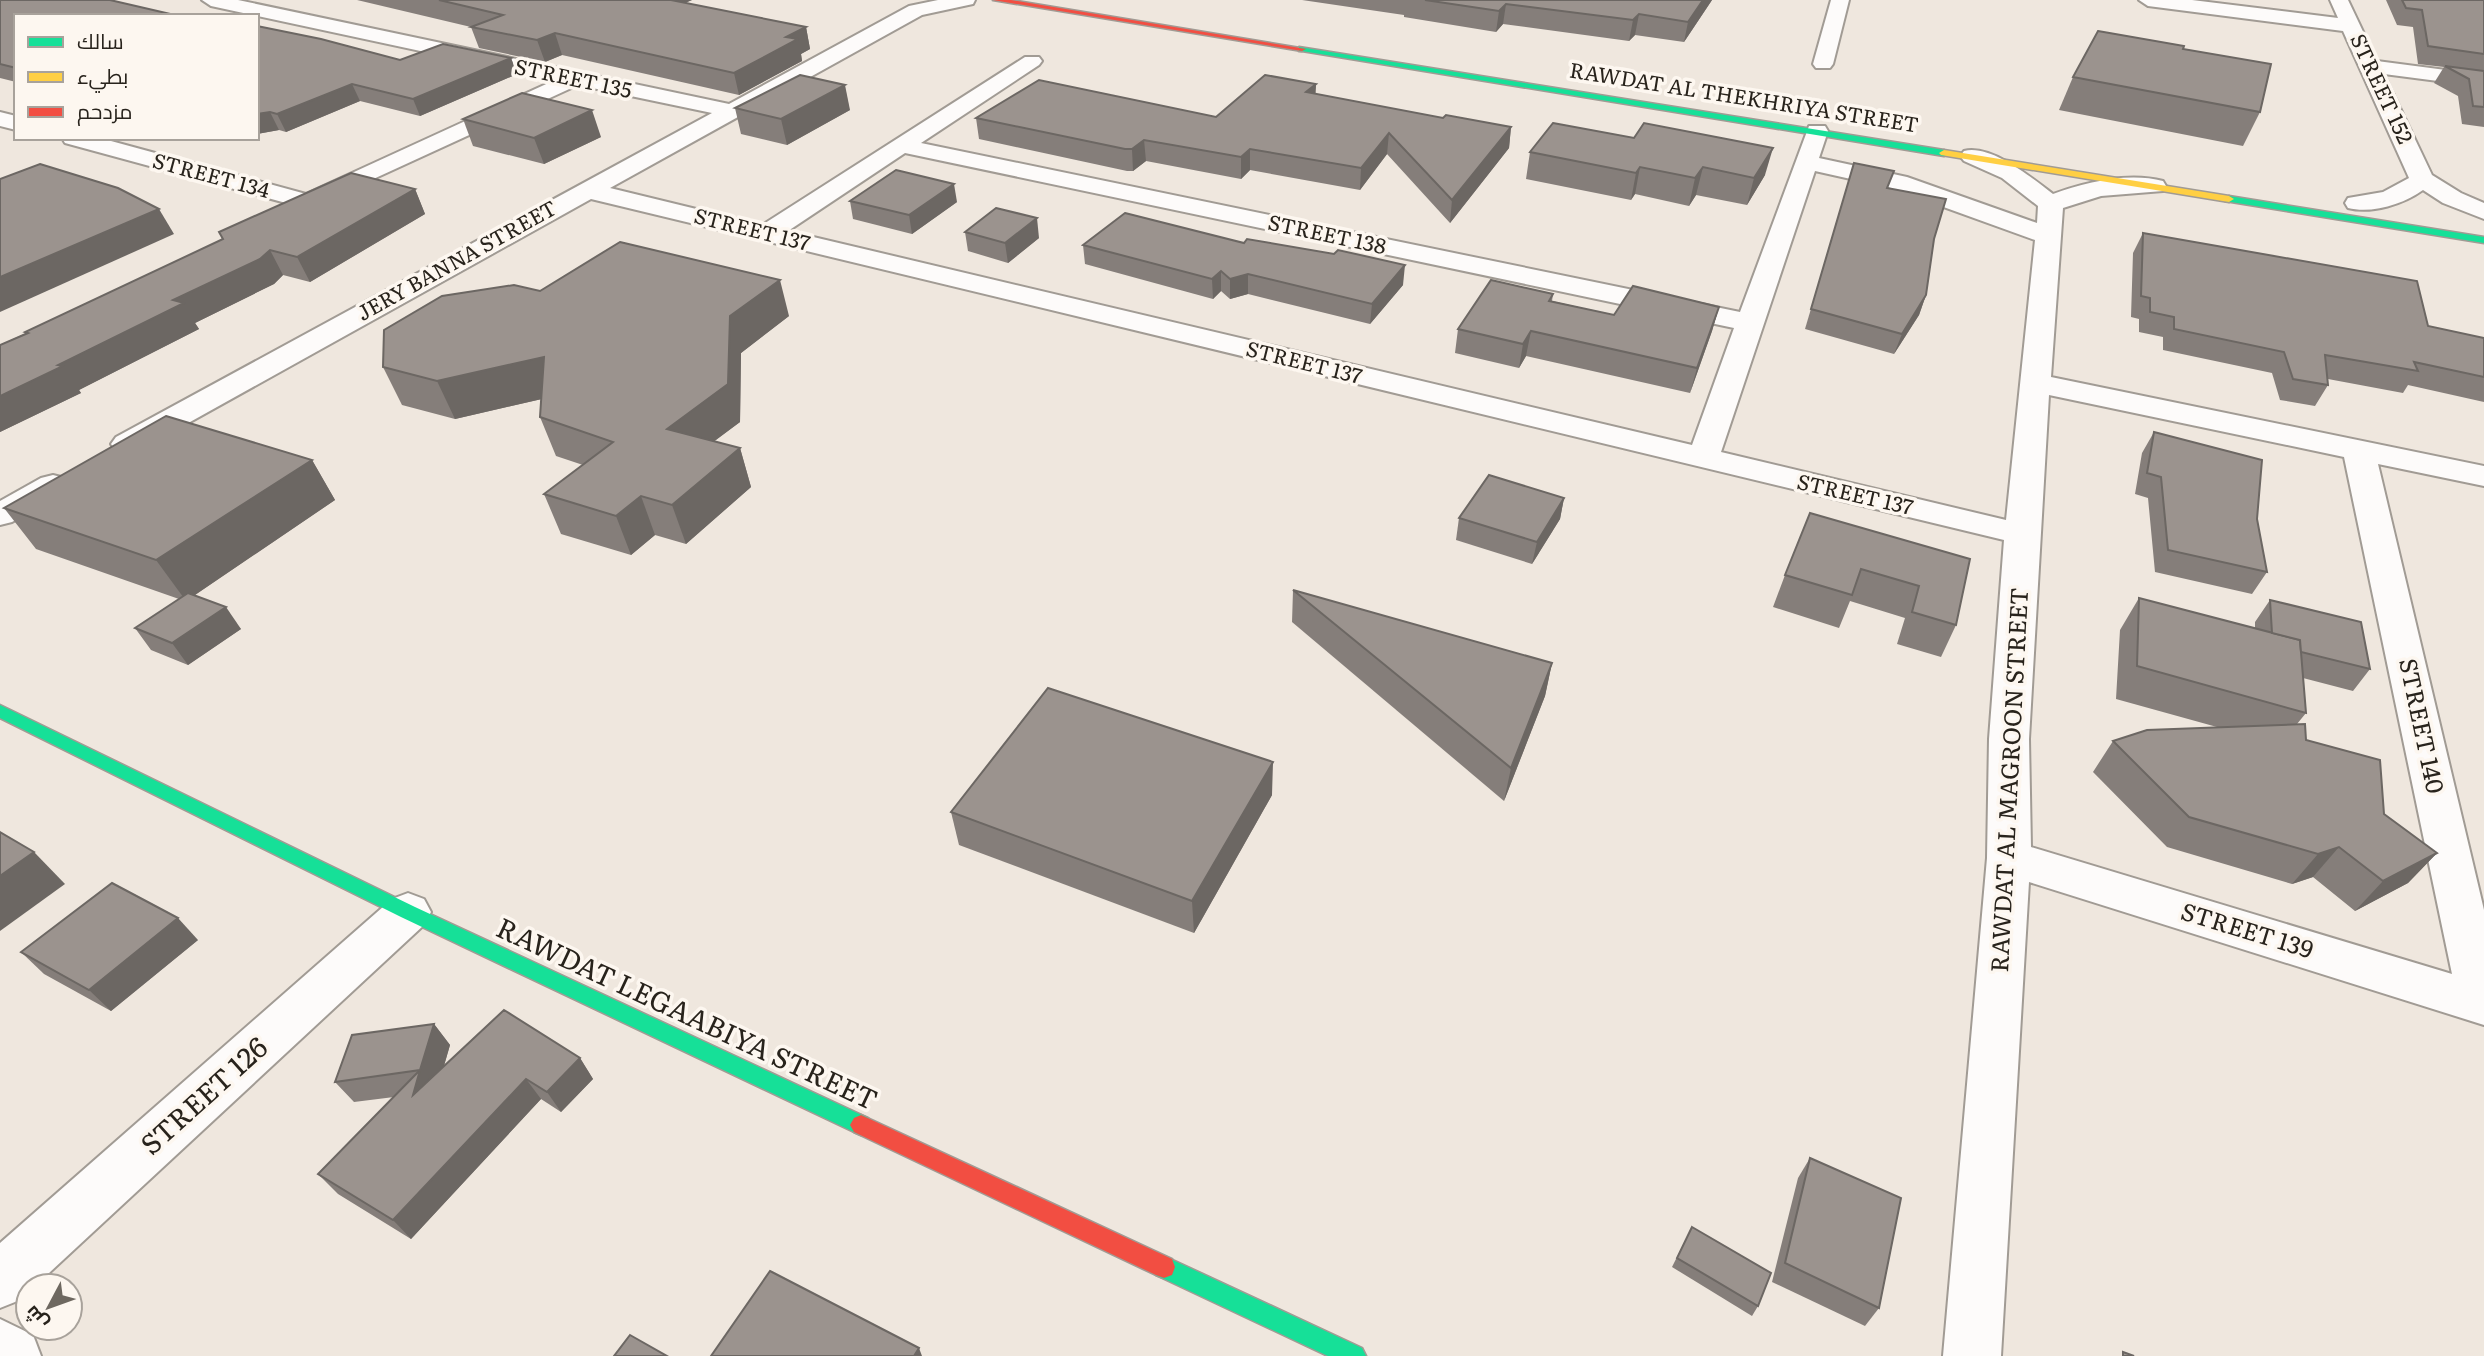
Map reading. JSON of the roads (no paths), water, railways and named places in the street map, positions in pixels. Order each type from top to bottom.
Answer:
[{"type":"street","name":"STREET 135","points":[[211,0],[731,111]]},
{"type":"street","name":"JERY BANNA STREET","points":[[110,454],[918,5],[966,0]]},
{"type":"street","name":"RAWDAT AL THEKHRIYA STREET","points":[[997,0],[2484,240]]},
{"type":"street","name":"RAWDAT AL THEKHRIYA STREET","points":[[1078,0],[2484,224]]},
{"type":"street","points":[[1823,64],[1840,0]]},
{"type":"street","points":[[2148,0],[2351,26]]},
{"type":"street","name":"STREET 152","points":[[2339,0],[2422,179]]},
{"type":"street","points":[[765,234],[1032,61]]},
{"type":"street","points":[[2370,66],[2484,81]]},
{"type":"street","points":[[271,219],[573,79]]},
{"type":"street","points":[[1703,459],[1817,131]]},
{"type":"street","name":"STREET 134","points":[[80,140],[308,202]]},
{"type":"street","name":"STREET 138","points":[[903,146],[1751,323]]},
{"type":"street","points":[[1972,156],[2010,173],[2040,193],[2049,220]]},
{"type":"street","points":[[1807,162],[2049,220]]},
{"type":"street","points":[[2357,203],[2394,198],[2407,193],[2422,179],[2484,212]]},
{"type":"street","points":[[2049,220],[2082,191],[2154,186]]},
{"type":"street","name":"STREET 137","points":[[586,190],[2022,534]]},
{"type":"street","name":"RAWDAT AL MAGROON STREET","points":[[1972,1356],[2009,858],[2010,739],[2022,534],[2049,220]]},
{"type":"street","points":[[2035,383],[2484,476]]},
{"type":"street","name":"STREET 140","points":[[2359,450],[2483,1003]]},
{"type":"street","points":[[0,515],[73,474]]},
{"type":"street","name":"RAWDAT LEGAABIYA STREET","points":[[0,711],[408,912],[1354,1356]]},
{"type":"street","name":"STREET 139","points":[[2009,858],[2483,1003]]},
{"type":"street","name":"STREET 126","points":[[0,1280],[408,912]]},
{"type":"street","points":[[0,1348],[12,1356]]}]
